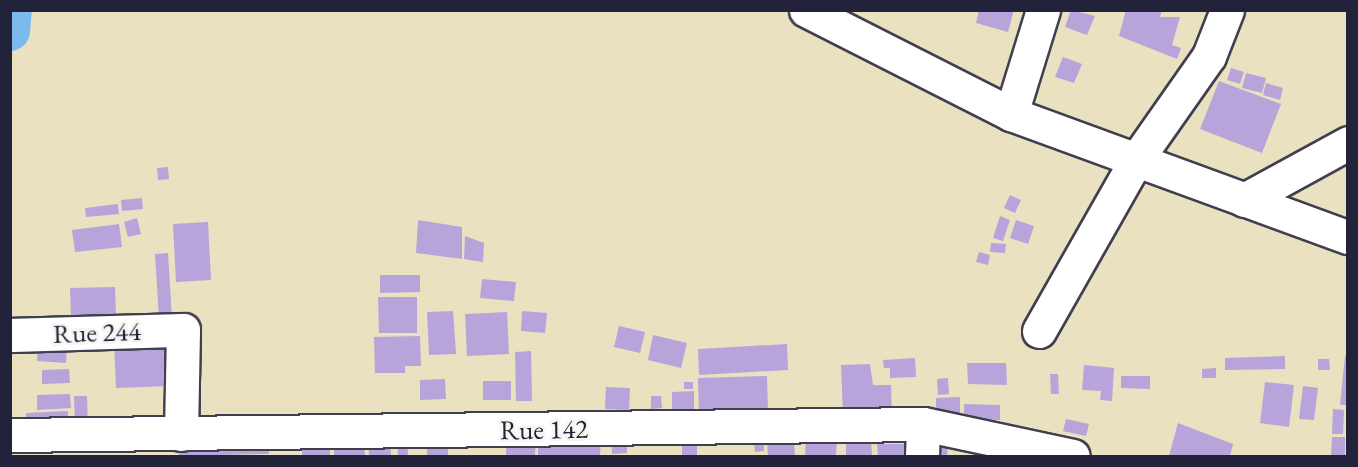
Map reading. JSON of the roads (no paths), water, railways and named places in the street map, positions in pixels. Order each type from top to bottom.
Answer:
[{"type":"street","points":[[806,10],[868,23],[1011,114],[1347,237]]},
{"type":"street","points":[[1011,114],[1042,10]]},
{"type":"street","points":[[1039,331],[1136,160],[1209,56],[1227,10]]},
{"type":"street","points":[[1244,200],[1347,143]]},
{"type":"street","name":"Rue 244","points":[[10,335],[183,330],[181,434]]},
{"type":"street","points":[[922,456],[923,424]]},
{"type":"street","name":"Rue 142","points":[[10,435],[923,424],[1073,456]]},
{"type":"waterway","points":[[10,31],[12,10]]}]
